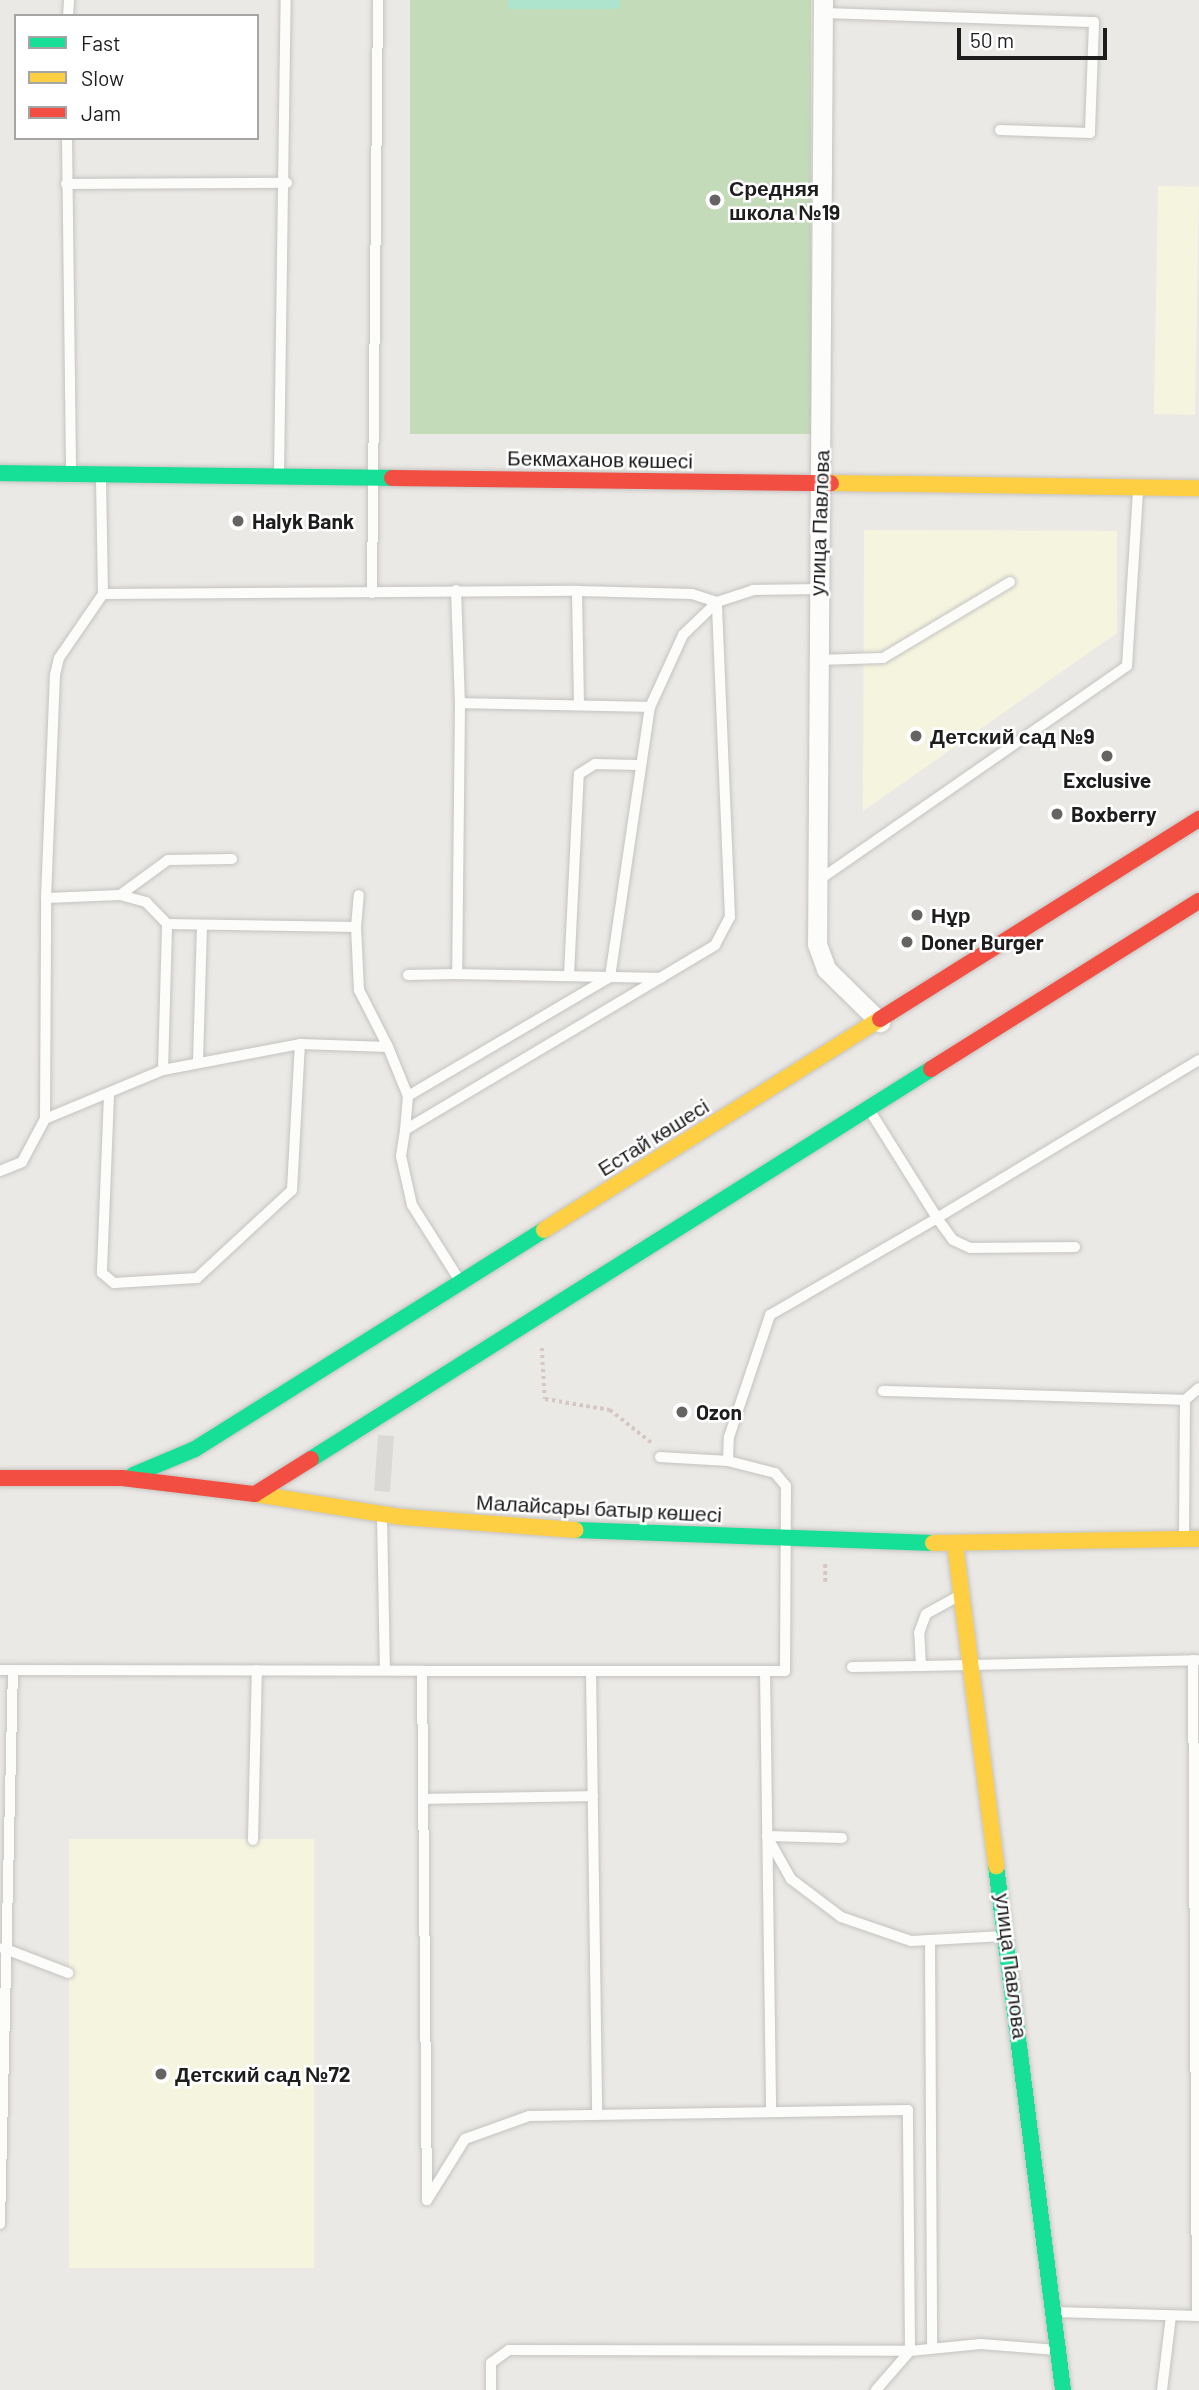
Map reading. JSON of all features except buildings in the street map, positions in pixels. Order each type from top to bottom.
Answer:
[{"type":"street","name":"улица Павлова","points":[[823,7],[821,482],[816,589],[818,954],[880,1022]]},
{"type":"street","name":"Бекмаханов көшесі","points":[[0,473],[1199,488]]},
{"type":"street","name":"Естай көшесі","points":[[122,1478],[195,1448],[880,1022],[1199,819]]},
{"type":"street","points":[[255,1494],[1199,901]]},
{"type":"street","name":"Малайсары батыр көшесі","points":[[0,1478],[122,1478],[255,1494],[382,1515],[786,1539],[955,1544],[1191,1539]]},
{"type":"street","name":"улица Павлова","points":[[955,1544],[959,1596],[1010,1936],[1063,2390]]},
{"type":"lane","points":[[279,476],[287,183],[286,0]]},
{"type":"lane","points":[[372,593],[378,0]]},
{"type":"lane","points":[[823,7],[1094,22],[1090,133],[1000,130]]},
{"type":"lane","points":[[67,140],[71,474]]},
{"type":"lane","points":[[66,184],[287,183]]},
{"type":"lane","points":[[0,1171],[22,1162],[45,1119],[46,898],[55,676],[103,594],[102,474]]},
{"type":"lane","points":[[817,881],[1127,666],[1139,486]]},
{"type":"lane","points":[[817,660],[883,658],[1010,582]]},
{"type":"lane","points":[[610,977],[638,765],[650,707],[683,635],[717,602],[753,590],[816,589]]},
{"type":"lane","points":[[456,590],[460,703],[457,974]]},
{"type":"lane","points":[[103,594],[577,591],[692,594],[717,602]]},
{"type":"lane","points":[[577,591],[579,703]]},
{"type":"lane","points":[[405,1130],[715,945],[730,917],[717,602]]},
{"type":"lane","points":[[460,703],[579,703],[650,707]]},
{"type":"lane","points":[[569,975],[579,774],[594,764],[638,765]]},
{"type":"lane","points":[[120,895],[168,860],[232,859]]},
{"type":"lane","points":[[46,898],[120,895],[146,902],[167,924],[356,927]]},
{"type":"lane","points":[[359,895],[356,927],[359,990],[388,1047],[408,1096],[401,1156],[412,1205],[460,1281]]},
{"type":"lane","points":[[163,1070],[167,924]]},
{"type":"lane","points":[[198,1060],[202,925]]},
{"type":"lane","points":[[408,975],[660,978]]},
{"type":"lane","points":[[408,1096],[610,977]]},
{"type":"lane","points":[[45,1119],[109,1095],[163,1070],[198,1060],[300,1044],[388,1047]]},
{"type":"lane","points":[[109,1095],[103,1273],[114,1283],[197,1278],[292,1190],[300,1044]]},
{"type":"lane","points":[[728,1461],[729,1437],[770,1315],[937,1218],[1199,1059]]},
{"type":"lane","points":[[868,1108],[953,1240],[970,1248],[1074,1247]]},
{"type":"lane","points":[[883,1391],[1185,1400],[1199,1388]]},
{"type":"lane","points":[[1185,1400],[1191,1539]]},
{"type":"lane","points":[[0,1670],[785,1671],[786,1539],[782,1478],[728,1461],[665,1458]]},
{"type":"lane","points":[[382,1515],[385,1670]]},
{"type":"lane","points":[[921,1667],[919,1633],[926,1614],[959,1596]]},
{"type":"lane","points":[[852,1667],[1196,1660],[1198,2316],[1054,2312]]},
{"type":"lane","points":[[0,2224],[3,1948],[13,1670]]},
{"type":"lane","points":[[253,1840],[257,1670]]},
{"type":"lane","points":[[422,1671],[427,2200],[466,2139],[529,2116],[908,2110],[910,2351],[876,2390]]},
{"type":"lane","points":[[591,1671],[597,2113]]},
{"type":"lane","points":[[765,1671],[771,2111]]},
{"type":"lane","points":[[424,1799],[593,1796]]},
{"type":"lane","points":[[767,1836],[842,1838]]},
{"type":"lane","points":[[767,1836],[791,1879],[841,1917],[911,1941],[1010,1936]]},
{"type":"lane","points":[[930,1940],[932,2347]]},
{"type":"lane","points":[[3,1948],[68,1973]]},
{"type":"lane","points":[[1162,2390],[1171,2315]]},
{"type":"lane","points":[[491,2390],[491,2363],[509,2350],[910,2351],[932,2347],[1058,2350]]},
{"type":"path","points":[[542,1348],[545,1399],[610,1410],[665,1458]]},
{"type":"shaded area","points":[[1158,186],[1199,187],[1195,415],[1154,414]]},
{"type":"shaded area","name":"Детский сад №9","points":[[864,530],[1117,531],[1117,633],[863,811]]},
{"type":"shaded area","points":[[378,1435],[394,1436],[390,1492],[374,1491]]},
{"type":"shaded area","points":[[69,1839],[314,1839],[314,2268],[69,2268]]},
{"type":"green space","points":[[410,0],[811,0],[811,434],[410,434]]},
{"type":"green space","points":[[508,0],[620,0],[620,9],[508,9]]},
{"type":"traffic: fast","points":[[0,473],[392,478]]},
{"type":"traffic: fast","points":[[311,1459],[931,1069]]},
{"type":"traffic: fast","points":[[133,1475],[195,1449],[544,1230]]},
{"type":"traffic: fast","points":[[576,1530],[933,1543]]},
{"type":"traffic: fast","points":[[996,1866],[1063,2390]]},
{"type":"traffic: slow","points":[[831,483],[1199,488]]},
{"type":"traffic: slow","points":[[544,1230],[880,1019]]},
{"type":"traffic: slow","points":[[255,1494],[402,1517],[576,1530]]},
{"type":"traffic: slow","points":[[933,1543],[1199,1539]]},
{"type":"traffic: slow","points":[[955,1544],[996,1866]]},
{"type":"traffic: jam","points":[[392,478],[831,483]]},
{"type":"traffic: jam","points":[[880,1019],[1199,819]]},
{"type":"traffic: jam","points":[[931,1069],[1199,901]]},
{"type":"traffic: jam","points":[[0,1478],[122,1478],[255,1494],[311,1459]]},
{"type":"place","name":"Средняя школа №19","points":[[715,200]]},
{"type":"place","name":"Halyk Bank","points":[[238,521]]},
{"type":"place","name":"Детский сад №9","points":[[916,736]]},
{"type":"place","name":"Exclusive","points":[[1107,756]]},
{"type":"place","name":"Boxberry","points":[[1057,814]]},
{"type":"place","name":"Нұр","points":[[917,915]]},
{"type":"place","name":"Doner Burger","points":[[907,942]]},
{"type":"place","name":"Ozon","points":[[682,1412]]},
{"type":"place","name":"Детский сад №72","points":[[161,2074]]}]
